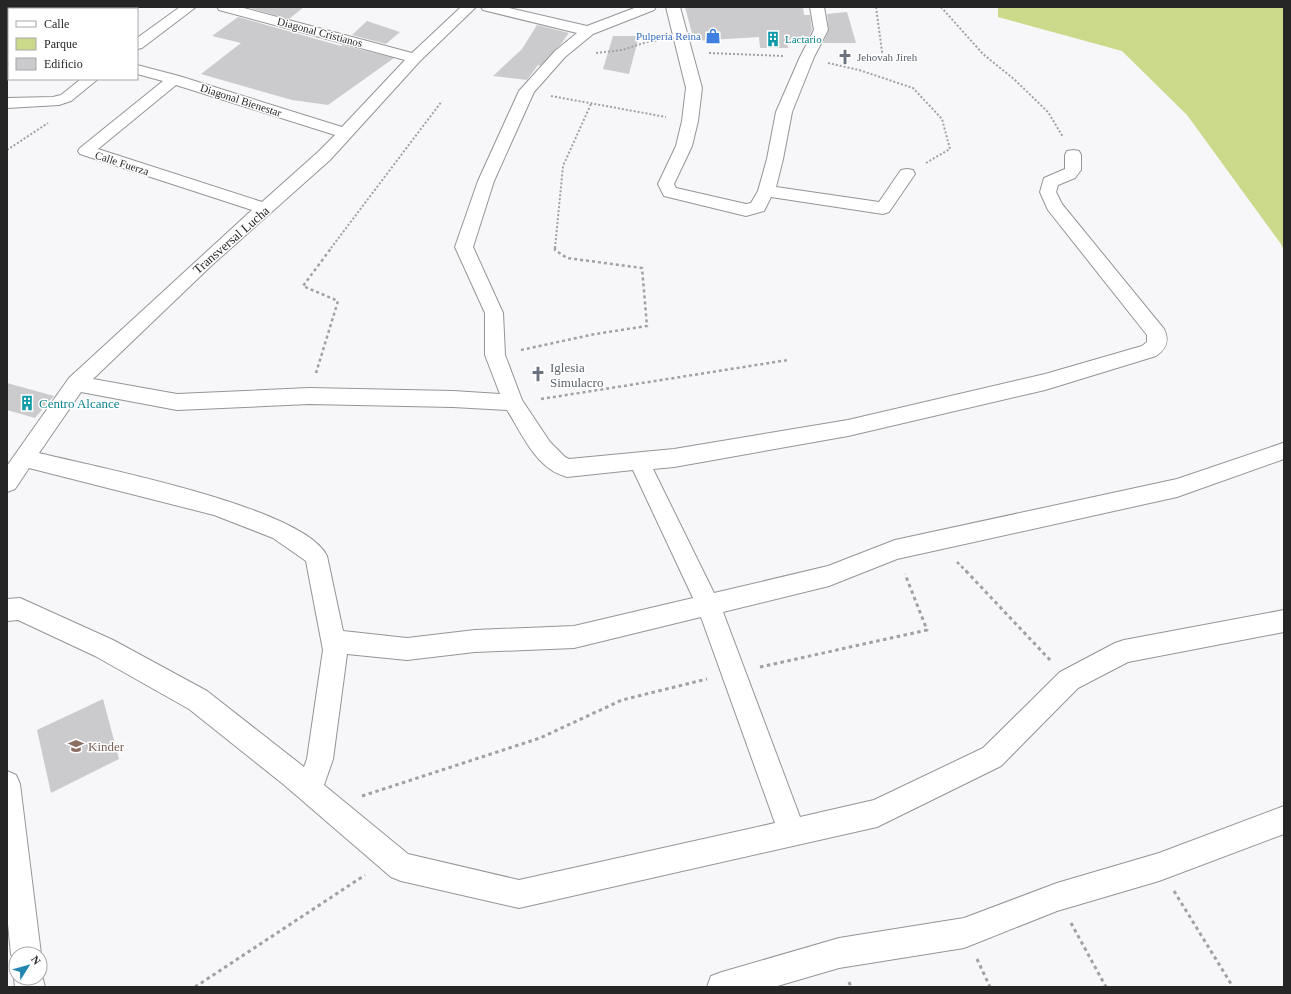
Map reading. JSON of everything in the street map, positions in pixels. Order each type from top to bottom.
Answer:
[{"type":"street","points":[[138,44],[189,7]]},
{"type":"street","name":"Diagonal Cristianos","points":[[224,7],[416,58]]},
{"type":"street","name":"Transversal Lucha","points":[[7,483],[76,383],[206,260],[266,209],[324,156],[416,58],[469,7]]},
{"type":"street","points":[[488,7],[588,31]]},
{"type":"street","points":[[649,7],[588,31],[560,54],[527,92],[486,181],[464,247],[494,314],[495,356],[513,403],[543,448],[557,463],[567,468],[674,458],[848,428],[1045,382],[1149,351],[1157,346],[1157,334],[1054,206],[1048,192],[1050,182],[1069,174],[1073,170],[1073,155]]},
{"type":"street","points":[[673,7],[694,88],[690,121],[684,146],[666,184],[670,192],[746,210],[758,207],[766,191],[775,159],[784,112],[807,57],[821,30],[817,7]]},
{"type":"street","name":"Diagonal Bienestar","points":[[138,69],[174,79],[345,133]]},
{"type":"street","name":"Calle Fuerza","points":[[174,79],[86,151],[266,209]]},
{"type":"street","points":[[7,103],[54,102],[66,98],[90,80]]},
{"type":"street","points":[[766,191],[883,208],[907,174]]},
{"type":"street","points":[[76,383],[177,402],[309,396],[453,399],[513,403]]},
{"type":"street","points":[[335,641],[407,649],[476,641],[574,637],[829,576],[895,550],[1177,488],[1283,451]]},
{"type":"street","points":[[24,458],[217,506],[281,531],[316,556],[335,641],[320,759],[319,798]]},
{"type":"street","points":[[639,461],[708,605],[792,832]]},
{"type":"street","points":[[7,610],[20,609],[104,648],[198,700],[401,867],[519,894],[877,813],[992,757],[1069,680],[1124,651],[1284,621]]},
{"type":"street","points":[[7,784],[25,946]]},
{"type":"street","points":[[722,987],[839,953],[964,933],[1057,896],[1159,867],[1284,820]]},
{"type":"path","points":[[876,7],[883,59]]},
{"type":"path","points":[[941,7],[983,54],[1015,80],[1048,112],[1073,155]]},
{"type":"path","points":[[560,54],[611,53],[638,46],[645,41],[681,40]]},
{"type":"path","points":[[907,174],[950,149],[942,119],[913,88]]},
{"type":"path","points":[[527,92],[690,121]]},
{"type":"path","points":[[309,396],[338,301],[303,286],[442,101]]},
{"type":"path","points":[[495,356],[595,334],[647,326],[642,268],[567,258],[555,250],[563,166],[591,104]]},
{"type":"path","points":[[513,403],[788,360]]},
{"type":"path","points":[[936,541],[1069,680]]},
{"type":"path","points":[[319,798],[540,738],[622,700],[732,673],[927,630],[895,550]]},
{"type":"path","points":[[195,987],[391,859]]},
{"type":"path","points":[[1159,867],[1233,987]]},
{"type":"path","points":[[1057,896],[1106,987]]},
{"type":"green space","points":[[998,7],[1284,7],[1284,251],[1281,244],[1187,115],[1122,51],[998,17]]},
{"type":"building","points":[[304,7],[289,19],[250,8]]},
{"type":"building","points":[[685,7],[803,7],[804,15],[810,15],[812,30],[806,43],[787,43],[788,48],[760,48],[759,37],[694,41]]},
{"type":"building","points":[[847,12],[856,43],[823,43],[829,30],[827,14]]},
{"type":"building","points":[[238,17],[341,46],[394,58],[328,105],[292,100],[201,74],[241,43],[212,36]]},
{"type":"building","points":[[367,21],[400,32],[386,44],[352,35]]},
{"type":"building","points":[[537,25],[569,33],[561,44],[540,66],[538,65],[527,80],[493,76],[522,49]]},
{"type":"building","points":[[613,36],[639,36],[629,74],[603,69]]},
{"type":"building","name":"Centro Alcance","points":[[7,383],[54,396],[35,418],[7,410]]},
{"type":"building","points":[[103,699],[119,759],[51,793],[37,730]]},
{"type":"place","name":"Pulpería Reina","points":[[713,36]]},
{"type":"place","name":"Lactario","points":[[773,39]]},
{"type":"place","name":"Jehovah Jireh","points":[[845,57]]},
{"type":"place","name":"Iglesia Simulacro","points":[[538,374]]},
{"type":"place","name":"Centro Alcance","points":[[27,403]]},
{"type":"place","name":"Kinder","points":[[76,746]]}]
